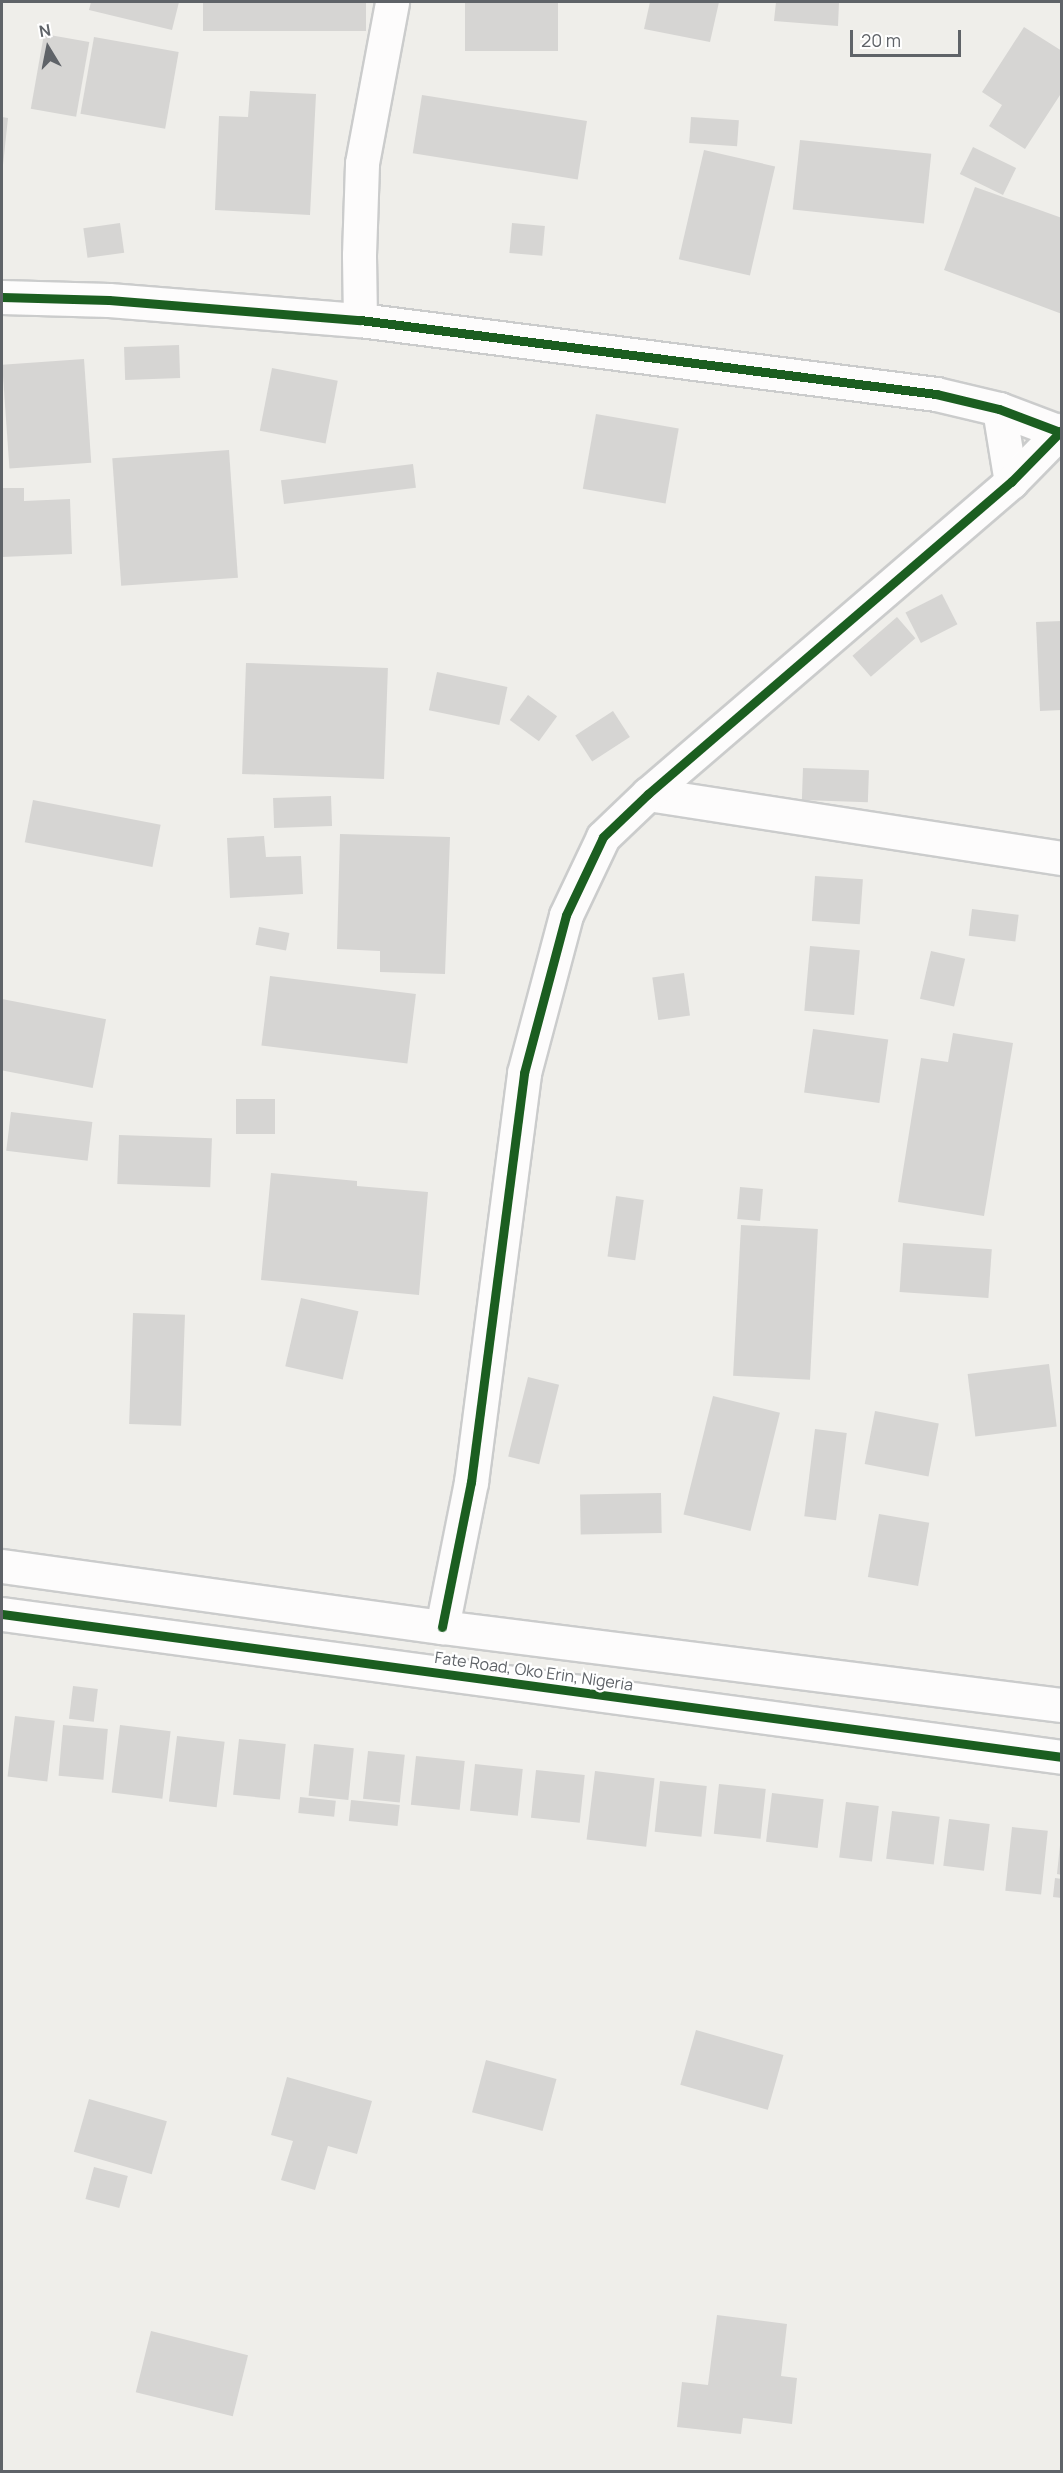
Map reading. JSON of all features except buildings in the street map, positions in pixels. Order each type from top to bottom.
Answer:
[{"type":"street","points":[[360,320],[362,163],[392,2]]},
{"type":"street","points":[[2,297],[110,300],[360,320],[936,394],[999,409],[1061,431],[1011,482],[648,794],[603,837],[566,915],[524,1073],[471,1482],[442,1627]]},
{"type":"street","points":[[999,409],[1011,482]]},
{"type":"street","points":[[648,794],[1062,858]]},
{"type":"street","name":"Fate Road, Oko Erin, Nigeria","points":[[2,1566],[442,1627],[1062,1705]]},
{"type":"street","name":"Fate Road, Oko Erin, Nigeria","points":[[2,1614],[1062,1757]]},
{"type":"cycle path","points":[[2,297],[109,300],[360,320],[936,394],[999,409],[1060,432]]},
{"type":"cycle path","points":[[442,1627],[471,1482],[524,1073],[566,915],[603,837],[648,794],[1011,482],[1062,430]]},
{"type":"cycle path","points":[[2,1614],[1062,1757]]}]
